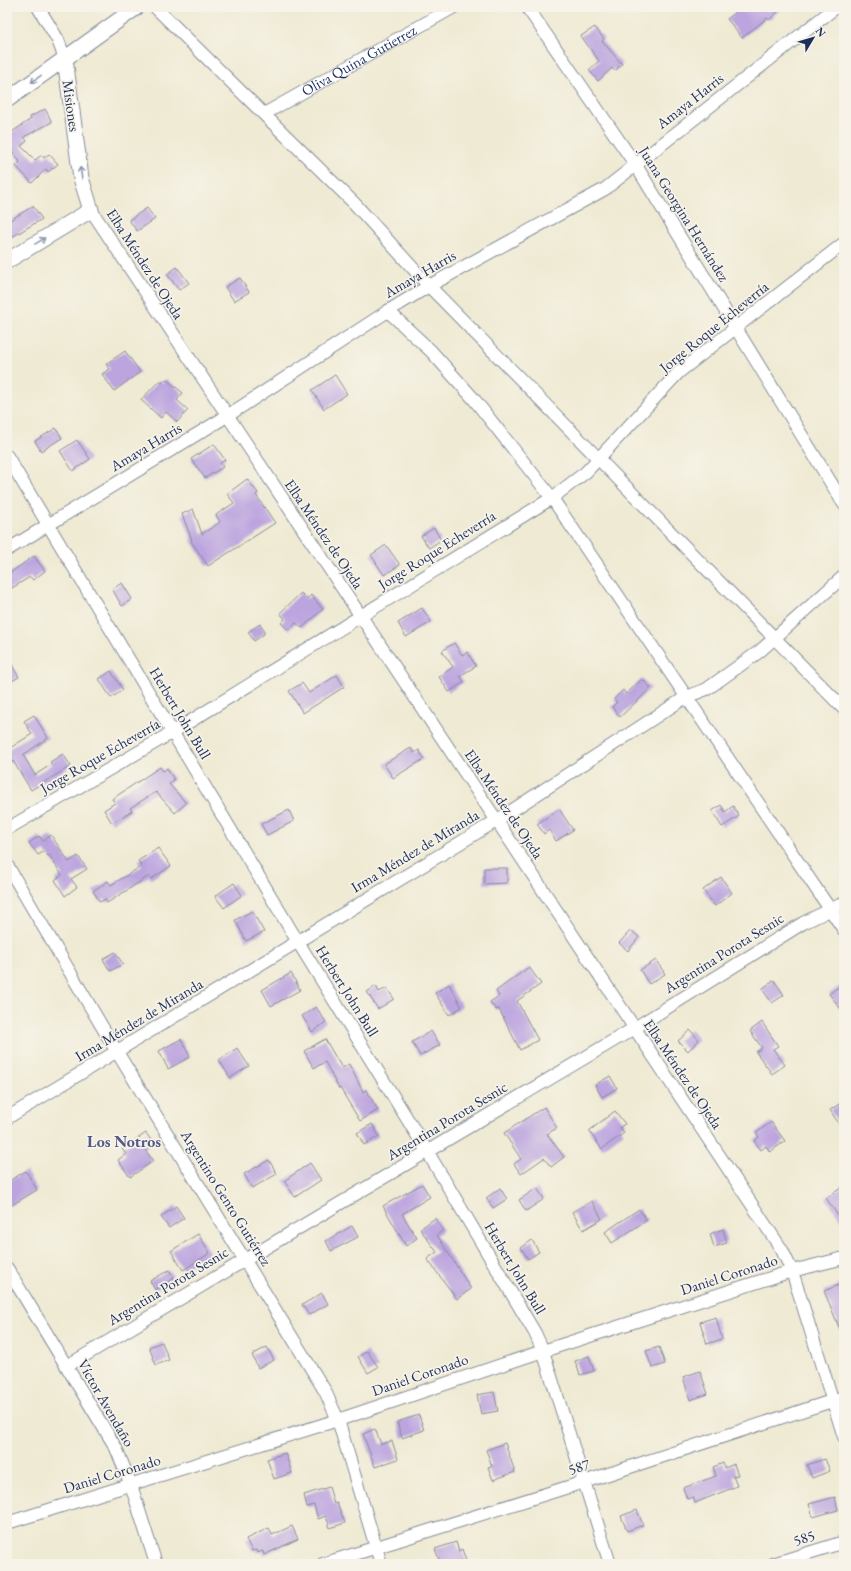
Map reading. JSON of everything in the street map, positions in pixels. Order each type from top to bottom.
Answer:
[{"type":"street","name":"Misiones","points":[[38,7],[58,40],[65,59],[81,178],[91,210]]},
{"type":"street","points":[[7,100],[137,7]]},
{"type":"street","points":[[155,7],[354,203],[430,286],[844,709]]},
{"type":"street","name":"Oliva Quina Gutierrez","points":[[264,114],[454,7]]},
{"type":"street","name":"Juana Georgina Hernández","points":[[527,7],[635,164],[844,504]]},
{"type":"street","name":"Amaya Harris","points":[[7,550],[227,416],[388,311],[430,286],[605,189],[836,7]]},
{"type":"street","points":[[7,261],[91,210]]},
{"type":"street","name":"Elba Méndez de Ojeda","points":[[91,210],[633,1029],[782,1250],[792,1272],[838,1399],[844,1437]]},
{"type":"street","name":"Jorge Roque Echeverría","points":[[7,829],[173,732],[552,498],[576,480],[598,459],[679,372],[844,244]]},
{"type":"street","points":[[388,311],[431,351],[473,398],[552,498],[829,910],[844,930]]},
{"type":"street","name":"Herbert John Bull","points":[[7,456],[298,942],[427,1151],[535,1333],[543,1351],[610,1564]]},
{"type":"street","name":"Irma Méndez de Miranda","points":[[7,1118],[496,821],[686,697],[707,689],[774,639],[844,576]]},
{"type":"street","name":"Argentino Gento Gutiérrez","points":[[7,865],[117,1052],[325,1391],[338,1420],[381,1564]]},
{"type":"street","name":"Argentina Porota Sesnic","points":[[67,1366],[244,1259],[633,1029],[803,923],[844,903]]},
{"type":"street","name":"Daniel Coronado","points":[[7,1522],[338,1420],[543,1351],[792,1272],[844,1258]]},
{"type":"street","name":"Víctor Avendaño","points":[[7,1268],[116,1448],[131,1485],[156,1564]]},
{"type":"street","name":"587","points":[[323,1564],[376,1549],[838,1399]]},
{"type":"street","name":"585","points":[[773,1564],[844,1542]]},
{"type":"building","points":[[743,7],[783,7],[769,20],[767,18],[742,38],[727,19]]},
{"type":"building","points":[[595,27],[604,39],[602,41],[622,64],[615,71],[612,68],[598,81],[589,70],[599,61],[581,36]]},
{"type":"building","points":[[45,109],[52,122],[24,137],[27,141],[21,146],[35,160],[42,155],[44,158],[49,154],[58,164],[48,172],[46,169],[32,183],[16,166],[20,162],[7,143],[7,131],[9,134],[31,119],[30,117]]},
{"type":"building","points":[[33,206],[42,219],[12,237],[7,229],[7,222]]},
{"type":"building","points":[[147,208],[155,219],[137,231],[129,220]]},
{"type":"building","points":[[177,267],[189,283],[179,290],[167,274]]},
{"type":"building","points":[[240,278],[249,292],[234,301],[225,287]]},
{"type":"building","points":[[125,351],[140,372],[114,391],[102,374],[110,369],[106,364]]},
{"type":"building","points":[[335,375],[347,394],[324,409],[312,390]]},
{"type":"building","points":[[166,379],[183,393],[177,400],[188,410],[177,422],[166,412],[161,418],[141,400],[159,381],[162,383]]},
{"type":"building","points":[[56,428],[62,438],[41,451],[35,441]]},
{"type":"building","points":[[77,440],[90,459],[73,471],[60,451]]},
{"type":"building","points":[[214,444],[225,460],[220,463],[223,467],[205,478],[191,459]]},
{"type":"building","points":[[247,479],[258,493],[256,495],[275,523],[208,566],[191,541],[192,540],[182,514],[193,509],[202,534],[220,522],[216,515],[234,503],[227,494]]},
{"type":"building","points":[[434,528],[441,540],[429,548],[421,536]]},
{"type":"building","points":[[386,545],[400,565],[384,575],[371,555]]},
{"type":"building","points":[[34,556],[45,571],[33,580],[30,577],[7,591],[7,575]]},
{"type":"building","points":[[122,583],[132,599],[122,606],[112,589]]},
{"type":"building","points":[[301,593],[307,599],[311,595],[323,609],[302,628],[296,623],[288,630],[281,623],[285,619],[280,613]]},
{"type":"building","points":[[422,608],[431,622],[406,637],[398,623]]},
{"type":"building","points":[[260,624],[264,630],[264,634],[254,641],[248,632]]},
{"type":"building","points":[[454,643],[462,655],[467,652],[476,666],[460,676],[464,682],[449,692],[439,677],[453,667],[442,651]]},
{"type":"building","points":[[7,657],[19,677],[7,684]]},
{"type":"building","points":[[111,671],[123,690],[111,698],[99,679]]},
{"type":"building","points":[[337,675],[344,687],[303,713],[289,691],[302,683],[309,693]]},
{"type":"building","points":[[642,679],[651,688],[620,717],[612,707],[617,702],[614,699],[623,690],[626,694]]},
{"type":"building","points":[[34,715],[48,738],[23,755],[35,775],[52,764],[50,762],[63,754],[71,766],[31,790],[13,761],[7,765],[7,750],[32,734],[24,721]]},
{"type":"building","points":[[411,748],[414,753],[419,750],[424,759],[393,778],[384,764]]},
{"type":"building","points":[[160,767],[163,771],[167,768],[174,780],[169,784],[186,803],[175,813],[156,792],[130,808],[132,811],[112,823],[104,810],[115,803],[112,799]]},
{"type":"building","points":[[721,805],[725,812],[733,806],[739,816],[722,827],[712,811]]},
{"type":"building","points":[[559,809],[573,830],[556,841],[549,830],[544,834],[537,824]]},
{"type":"building","points":[[289,810],[294,821],[267,835],[261,824]]},
{"type":"building","points":[[51,835],[69,862],[78,856],[87,869],[71,879],[77,887],[65,896],[55,880],[62,875],[49,855],[48,856],[45,851],[38,855],[29,843],[39,836],[43,841]]},
{"type":"building","points":[[158,848],[171,866],[151,879],[149,876],[107,903],[105,899],[100,902],[93,891],[108,881],[111,885],[142,866],[138,861]]},
{"type":"building","points":[[484,868],[507,868],[507,883],[484,884]]},
{"type":"building","points":[[721,877],[732,893],[715,906],[703,890]]},
{"type":"building","points":[[234,883],[242,895],[224,908],[215,896]]},
{"type":"building","points":[[252,911],[264,932],[246,941],[235,920]]},
{"type":"building","points":[[631,930],[639,937],[628,951],[619,943]]},
{"type":"building","points":[[115,952],[123,964],[110,971],[103,959]]},
{"type":"building","points":[[656,960],[665,974],[649,984],[640,970]]},
{"type":"building","points":[[529,967],[541,984],[517,1001],[538,1040],[520,1050],[499,1009],[496,1010],[490,1002],[499,996],[496,991]]},
{"type":"building","points":[[291,973],[300,990],[271,1006],[262,990]]},
{"type":"building","points":[[774,980],[784,995],[772,1003],[762,989]]},
{"type":"building","points":[[844,983],[844,1013],[829,994]]},
{"type":"building","points":[[449,984],[462,1007],[449,1015],[435,993]]},
{"type":"building","points":[[376,986],[379,992],[387,988],[394,999],[378,1009],[367,992]]},
{"type":"building","points":[[316,1007],[326,1022],[312,1032],[302,1016]]},
{"type":"building","points":[[762,1022],[778,1046],[773,1049],[785,1065],[772,1074],[756,1052],[762,1048],[750,1031]]},
{"type":"building","points":[[690,1030],[699,1040],[688,1051],[678,1041]]},
{"type":"building","points":[[431,1031],[440,1045],[420,1056],[412,1042]]},
{"type":"building","points":[[181,1039],[190,1057],[168,1069],[159,1051]]},
{"type":"building","points":[[325,1039],[342,1068],[349,1064],[363,1092],[366,1090],[378,1110],[360,1121],[340,1088],[339,1089],[325,1062],[314,1068],[304,1051]]},
{"type":"building","points":[[237,1048],[249,1066],[230,1078],[219,1060]]},
{"type":"building","points":[[610,1076],[617,1088],[602,1097],[595,1085]]},
{"type":"building","points":[[844,1101],[844,1132],[830,1110]]},
{"type":"building","points":[[544,1107],[557,1128],[547,1134],[564,1157],[551,1167],[544,1158],[521,1174],[514,1164],[521,1159],[504,1133]]},
{"type":"building","points":[[615,1111],[625,1124],[620,1127],[624,1133],[602,1149],[589,1131]]},
{"type":"building","points":[[771,1122],[785,1141],[770,1152],[766,1146],[761,1150],[754,1141],[759,1137],[756,1133]]},
{"type":"building","points":[[372,1124],[379,1136],[364,1145],[357,1133]]},
{"type":"building","points":[[146,1133],[153,1143],[144,1148],[153,1161],[130,1177],[118,1160],[126,1154],[122,1149]]},
{"type":"building","points":[[269,1160],[277,1174],[252,1188],[244,1174]]},
{"type":"building","points":[[310,1163],[321,1180],[295,1197],[284,1181]]},
{"type":"building","points":[[26,1171],[37,1190],[10,1206],[7,1200],[7,1182]]},
{"type":"building","points":[[422,1184],[430,1197],[402,1214],[417,1238],[406,1246],[383,1206]]},
{"type":"building","points":[[844,1186],[844,1224],[826,1198]]},
{"type":"building","points":[[500,1188],[507,1199],[493,1208],[486,1198]]},
{"type":"building","points":[[537,1188],[544,1199],[526,1211],[519,1200]]},
{"type":"building","points":[[592,1201],[602,1219],[583,1230],[572,1212]]},
{"type":"building","points":[[176,1206],[184,1218],[169,1228],[161,1217]]},
{"type":"building","points":[[639,1209],[647,1220],[612,1243],[605,1232]]},
{"type":"building","points":[[435,1218],[443,1230],[437,1235],[471,1289],[457,1299],[427,1259],[437,1252],[420,1229]]},
{"type":"building","points":[[352,1226],[358,1237],[331,1251],[326,1241]]},
{"type":"building","points":[[723,1229],[727,1243],[714,1247],[710,1234]]},
{"type":"building","points":[[198,1234],[210,1253],[183,1270],[171,1251]]},
{"type":"building","points":[[532,1240],[539,1252],[528,1259],[521,1248]]},
{"type":"building","points":[[169,1270],[174,1278],[155,1290],[150,1281]]},
{"type":"building","points":[[844,1283],[844,1339],[824,1291]]},
{"type":"building","points":[[322,1293],[328,1304],[309,1315],[302,1305]]},
{"type":"building","points":[[716,1317],[722,1339],[707,1344],[700,1322]]},
{"type":"building","points":[[162,1342],[169,1360],[156,1365],[149,1347]]},
{"type":"building","points":[[267,1347],[274,1360],[258,1368],[252,1355]]},
{"type":"building","points":[[659,1347],[665,1364],[652,1368],[646,1351]]},
{"type":"building","points":[[367,1351],[378,1367],[368,1373],[358,1357]]},
{"type":"building","points":[[589,1356],[594,1371],[580,1375],[575,1361]]},
{"type":"building","points":[[700,1371],[708,1394],[690,1400],[683,1377]]},
{"type":"building","points":[[494,1392],[498,1411],[481,1414],[477,1395]]},
{"type":"building","points":[[419,1415],[424,1430],[402,1438],[397,1422]]},
{"type":"building","points":[[375,1429],[381,1444],[392,1441],[398,1459],[375,1467],[363,1434]]},
{"type":"building","points":[[505,1443],[515,1472],[493,1480],[488,1467],[492,1466],[486,1450]]},
{"type":"building","points":[[285,1453],[292,1473],[274,1479],[267,1459]]},
{"type":"building","points":[[825,1459],[830,1471],[812,1478],[807,1465]]},
{"type":"building","points":[[723,1463],[725,1468],[734,1464],[738,1475],[733,1476],[737,1486],[695,1503],[693,1497],[687,1499],[683,1488],[716,1476],[713,1467]]},
{"type":"building","points":[[329,1487],[334,1504],[337,1503],[345,1523],[330,1528],[326,1516],[318,1519],[314,1505],[307,1507],[304,1495]]},
{"type":"building","points":[[835,1497],[838,1510],[813,1517],[809,1504]]},
{"type":"building","points":[[637,1510],[643,1525],[627,1531],[621,1516]]},
{"type":"building","points":[[292,1526],[298,1539],[264,1555],[263,1551],[257,1553],[256,1550],[252,1551],[246,1539],[269,1528],[272,1535]]},
{"type":"building","points":[[456,1542],[459,1551],[462,1549],[467,1564],[441,1564],[435,1549]]},
{"type":"district","name":"Los Notros","points":[[124,1141]]}]
